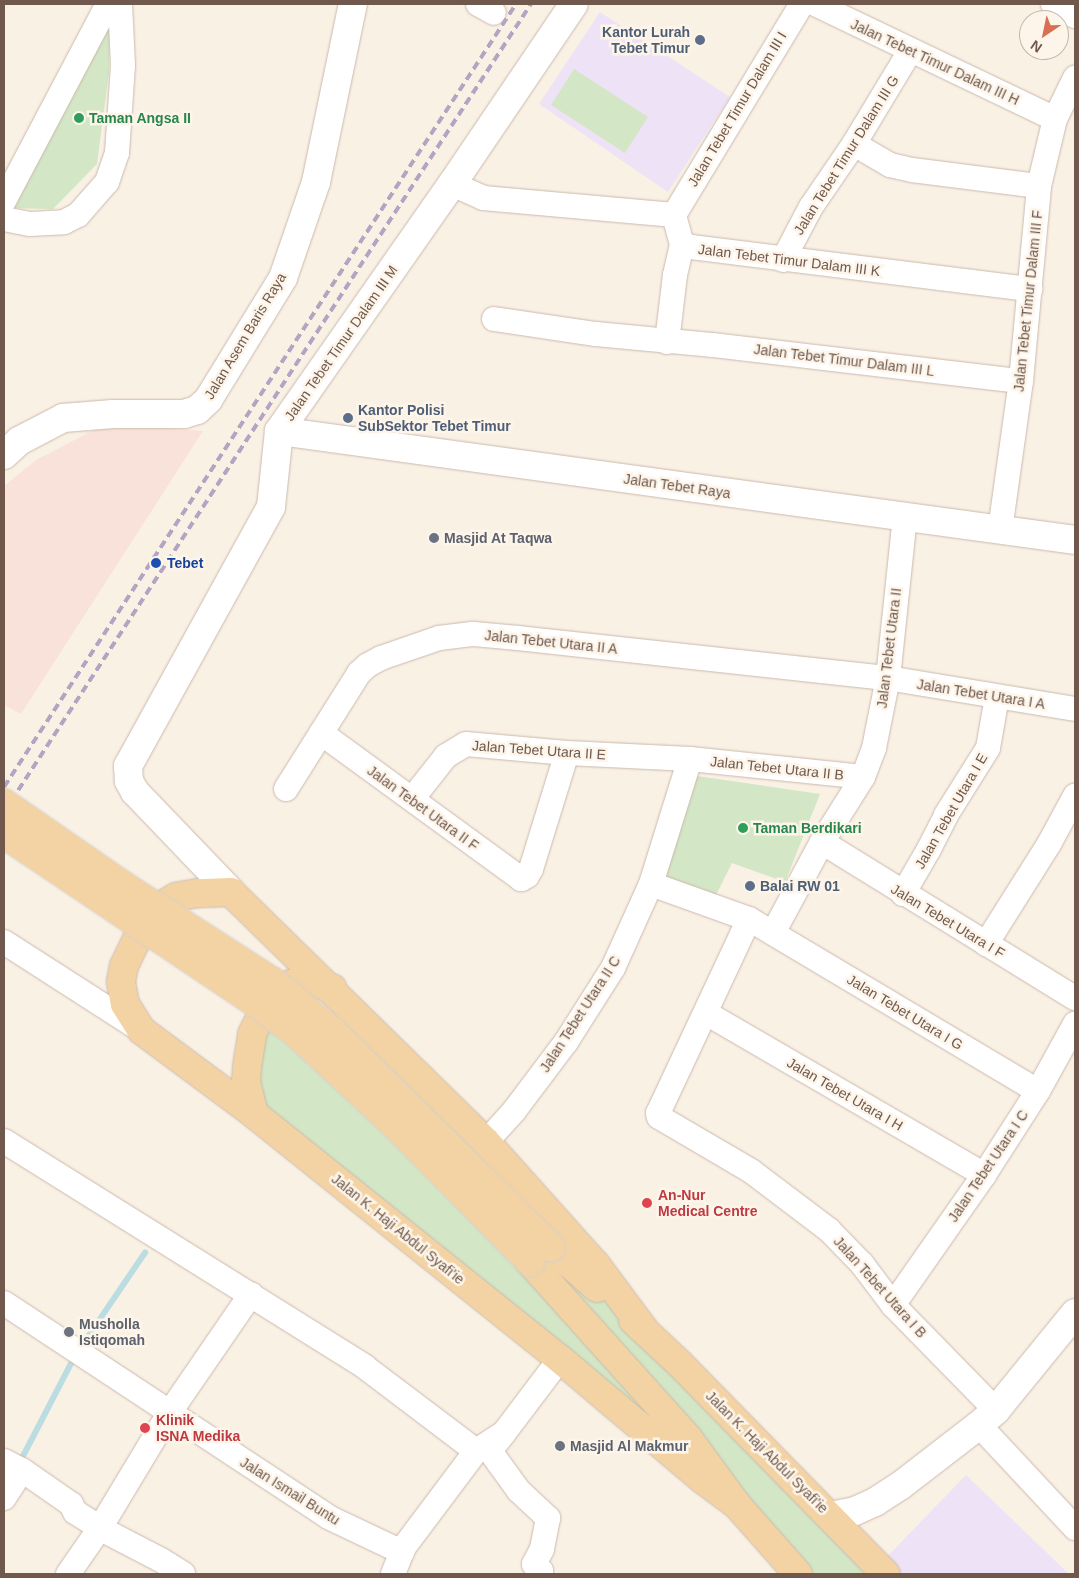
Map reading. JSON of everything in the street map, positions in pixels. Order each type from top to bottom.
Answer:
[{"type":"main road","name":"Jalan K. Haji Abdul Syafi'ie","points":[[4,803],[123,886],[272,981],[332,1031],[541,1255],[688,1438],[737,1505],[791,1572]]},
{"type":"main road","name":"Jalan K. Haji Abdul Syafi'ie","points":[[4,834],[264,1009],[296,1033],[396,1126],[541,1255],[646,1332]]},
{"type":"main road","name":"Jalan K. Haji Abdul Syafi'ie","points":[[737,1505],[702,1479],[560,1358],[254,1114],[141,1030],[126,1004],[121,982],[124,966],[147,918],[156,909],[176,897],[198,893],[232,892],[332,988],[486,1142],[596,1265],[646,1332],[886,1574]]},
{"type":"main road","points":[[254,1114],[246,1082],[247,1067],[252,1034],[266,1004],[291,984],[318,984],[332,988]]},
{"type":"street","points":[[4,201],[108,4]]},
{"type":"street","points":[[4,219],[30,224],[64,222],[78,215],[107,182],[116,154],[123,65],[120,4]]},
{"type":"street","name":"Jalan Asem Baris Raya","points":[[4,455],[19,441],[63,418],[114,414],[184,414],[197,410],[208,400],[283,278],[316,182],[353,4]]},
{"type":"street","name":"Jalan Tebet Timur Dalam III M","points":[[132,788],[128,766],[270,507],[279,431],[452,184],[574,4]]},
{"type":"street","name":"Jalan Tebet Timur Dalam III I","points":[[674,215],[802,4]]},
{"type":"street","name":"Jalan Tebet Timur Dalam III H","points":[[815,4],[1055,119]]},
{"type":"street","points":[[1054,4],[1075,16]]},
{"type":"street","name":"Jalan Tebet Timur Dalam III G","points":[[783,260],[811,207],[854,144],[910,51]]},
{"type":"street","name":"Jalan Tebet Timur Dalam III F","points":[[1000,530],[1021,381],[1039,186],[1055,119],[1075,78]]},
{"type":"street","points":[[854,144],[890,165],[912,170],[1039,186]]},
{"type":"street","points":[[452,184],[483,198],[674,215]]},
{"type":"street","name":"Jalan Tebet Timur Dalam III K","points":[[674,215],[682,244],[783,260],[1030,289]]},
{"type":"street","points":[[667,342],[675,275],[682,244]]},
{"type":"street","name":"Jalan Tebet Timur Dalam III L","points":[[494,319],[667,342],[713,345],[1021,381]]},
{"type":"street","name":"Jalan Tebet Raya","points":[[279,431],[1075,540]]},
{"type":"street","name":"Jalan Tebet Utara II","points":[[773,933],[822,842],[863,777],[874,748],[888,678],[905,517]]},
{"type":"street","name":"Jalan Tebet Utara II A","points":[[286,790],[352,682],[368,664],[399,651],[439,638],[474,634],[888,678]]},
{"type":"street","name":"Jalan Tebet Utara I A","points":[[888,678],[1075,709]]},
{"type":"street","name":"Jalan Tebet Utara I E","points":[[902,894],[929,849],[946,815],[988,748],[997,697]]},
{"type":"street","name":"Jalan Tebet Utara II F","points":[[321,733],[519,878],[526,878],[530,870],[567,753]]},
{"type":"street","name":"Jalan Tebet Utara II E","points":[[412,800],[446,756],[466,744],[567,753],[690,759]]},
{"type":"street","name":"Jalan Tebet Utara II B","points":[[690,759],[863,777]]},
{"type":"street","name":"Jalan Tebet Utara II C","points":[[486,1142],[514,1111],[566,1042],[613,968],[651,884],[690,759]]},
{"type":"street","name":"Jalan K. Haji Abdul Syafi'ie","points":[[132,788],[232,892]]},
{"type":"street","points":[[986,944],[1049,844],[1075,796]]},
{"type":"street","name":"Jalan Tebet Utara I F","points":[[822,842],[902,894],[1075,998]]},
{"type":"street","name":"Jalan Tebet Utara I G","points":[[651,884],[748,919],[1038,1091]]},
{"type":"street","name":"Jalan Tebet Utara I B","points":[[748,919],[658,1113],[659,1117],[751,1171],[828,1230],[862,1264],[1075,1528]]},
{"type":"street","points":[[4,942],[141,1030]]},
{"type":"street","name":"Jalan Tebet Utara I H","points":[[706,1013],[984,1175]]},
{"type":"street","name":"Jalan Tebet Utara I C","points":[[893,1304],[984,1175],[1038,1091],[1075,1024]]},
{"type":"street","points":[[4,1141],[251,1294],[364,1368],[476,1452]]},
{"type":"street","points":[[68,1574],[100,1528],[170,1412],[251,1294]]},
{"type":"street","name":"Jalan Ismail Buntu","points":[[4,1303],[170,1412],[176,1419],[328,1518],[402,1552]]},
{"type":"street","points":[[830,1516],[854,1511],[900,1486],[987,1417],[1075,1313]]},
{"type":"street","points":[[538,1574],[541,1571],[534,1564],[542,1549],[548,1518],[519,1491],[490,1451],[560,1358]]},
{"type":"street","points":[[394,1574],[402,1552],[476,1452],[504,1433]]},
{"type":"street","points":[[4,1498],[14,1466],[71,1504],[75,1512],[100,1528],[183,1574]]},
{"type":"shaded area","points":[[600,12],[730,97],[668,192],[539,104]]},
{"type":"shaded area","points":[[107,423],[203,431],[21,714],[4,705],[4,486],[36,460]]},
{"type":"shaded area","points":[[966,1475],[1069,1574],[887,1574],[879,1565]]},
{"type":"green space","name":"Taman Angsa II","points":[[110,21],[109,72],[97,164],[53,209],[5,208]]},
{"type":"green space","points":[[574,69],[648,117],[625,153],[551,105]]},
{"type":"green space","name":"Taman Berdikari","points":[[697,776],[820,794],[785,882],[732,863],[715,897],[663,879]]},
{"type":"green space","points":[[257,1019],[551,1248],[646,1332],[886,1574],[800,1574],[248,1092]]},
{"type":"waterway","points":[[81,1347],[145,1253]]},
{"type":"waterway","points":[[19,1464],[75,1356]]},
{"type":"railway","points":[[4,787],[516,4]]},
{"type":"railway","points":[[4,812],[531,4]]},
{"type":"place","name":"Kantor Lurah Tebet Timur","points":[[700,40]]},
{"type":"place","name":"Taman Angsa II","points":[[79,118]]},
{"type":"place","name":"Kantor Polisi SubSektor Tebet Timur","points":[[348,418]]},
{"type":"place","name":"Masjid At Taqwa","points":[[434,538]]},
{"type":"place","name":"Tebet","points":[[156,563]]},
{"type":"place","name":"Taman Berdikari","points":[[743,828]]},
{"type":"place","name":"Balai RW 01","points":[[750,886]]},
{"type":"place","name":"An-Nur Medical Centre","points":[[647,1203]]},
{"type":"place","name":"Musholla Istiqomah","points":[[69,1332]]},
{"type":"place","name":"Klinik ISNA Medika","points":[[145,1428]]},
{"type":"place","name":"Masjid Al Makmur","points":[[560,1446]]}]
